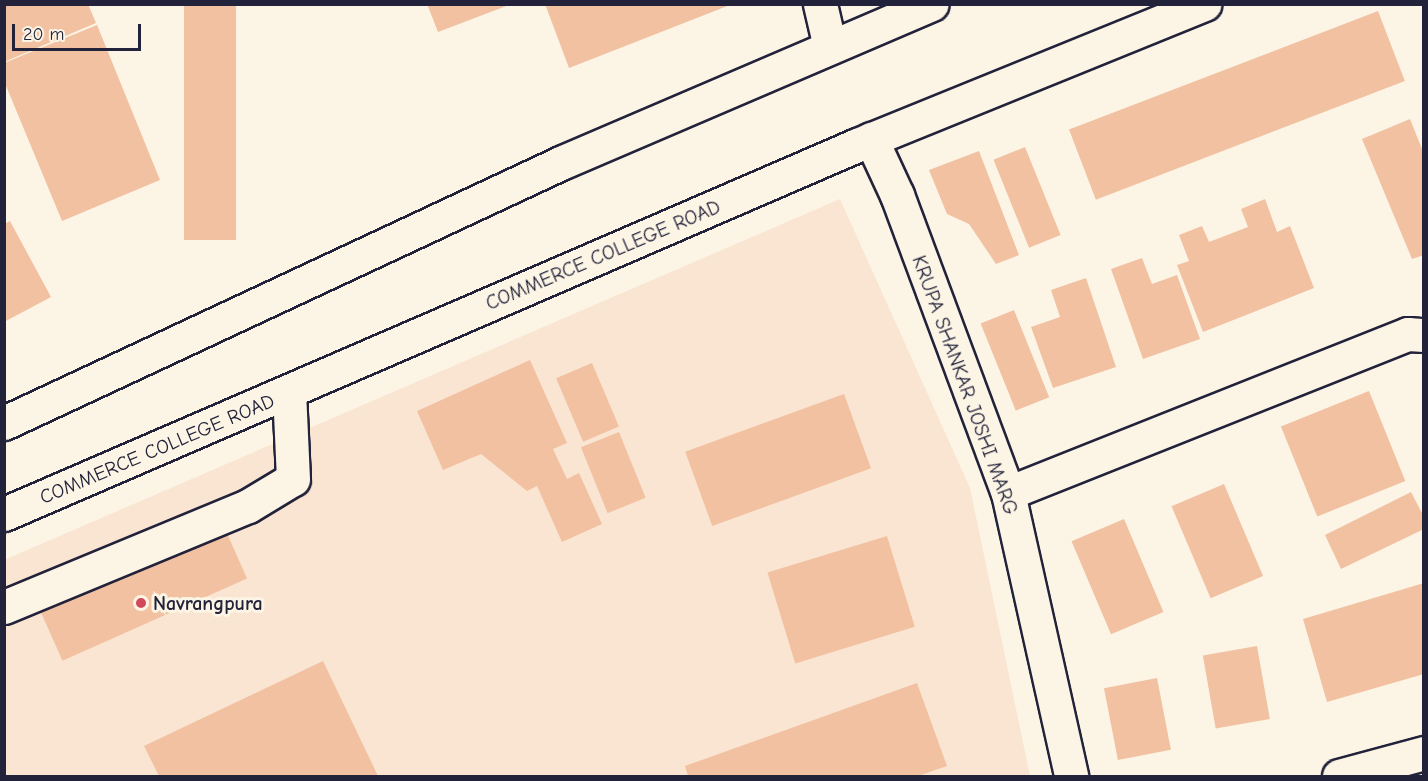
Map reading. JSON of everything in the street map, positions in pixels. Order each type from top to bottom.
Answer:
[{"type":"main road","points":[[820,4],[830,47]]},
{"type":"main road","points":[[4,423],[563,162],[932,4]]},
{"type":"main road","name":"COMMERCE COLLEGE ROAD","points":[[4,514],[872,139],[1205,4]]},
{"type":"main road","name":"KRUPA SHANKAR JOSHI MARG","points":[[872,139],[897,195],[1008,493],[1071,777]]},
{"type":"main road","points":[[1008,493],[1408,334],[1424,334]]},
{"type":"main road","points":[[4,607],[248,506],[293,479],[289,392]]},
{"type":"main road","points":[[1339,777],[1424,753]]},
{"type":"shaded area","points":[[840,199],[970,488],[1030,776],[5,776],[4,560]]},
{"type":"building","points":[[4,4],[88,4],[96,23],[4,62]]},
{"type":"building","points":[[184,4],[236,4],[236,240],[184,240]]},
{"type":"building","points":[[427,4],[509,4],[509,5],[438,32]]},
{"type":"building","points":[[545,4],[730,4],[730,5],[569,68]]},
{"type":"building","points":[[1378,11],[1405,81],[1096,200],[1069,130]]},
{"type":"building","points":[[97,25],[160,180],[62,221],[4,81],[4,63]]},
{"type":"building","points":[[1410,119],[1424,154],[1424,255],[1412,259],[1362,139]]},
{"type":"building","points":[[1025,147],[1061,235],[1029,248],[993,160]]},
{"type":"building","points":[[979,151],[1019,255],[996,264],[969,224],[947,214],[929,170]]},
{"type":"building","points":[[1265,199],[1277,232],[1290,226],[1314,288],[1203,332],[1177,265],[1189,261],[1179,235],[1202,226],[1209,242],[1248,227],[1241,209]]},
{"type":"building","points":[[10,221],[51,297],[4,322],[4,224]]},
{"type":"building","points":[[1142,258],[1152,284],[1177,275],[1200,339],[1143,359],[1111,269]]},
{"type":"building","points":[[1086,278],[1116,367],[1053,388],[1031,327],[1060,317],[1051,290]]},
{"type":"building","points":[[1014,310],[1049,397],[1016,411],[981,323]]},
{"type":"building","points":[[530,360],[567,443],[553,449],[567,479],[579,473],[602,524],[562,542],[537,486],[527,491],[481,454],[443,470],[417,411]]},
{"type":"building","points":[[592,363],[619,427],[583,442],[556,378]]},
{"type":"building","points":[[1369,391],[1405,481],[1317,517],[1281,427]]},
{"type":"building","points":[[844,394],[871,468],[712,526],[685,452]]},
{"type":"building","points":[[619,432],[646,498],[608,513],[581,447]]},
{"type":"building","points":[[1224,484],[1263,576],[1211,598],[1172,506]]},
{"type":"building","points":[[1411,492],[1424,517],[1424,529],[1341,569],[1325,535]]},
{"type":"building","points":[[1124,519],[1163,612],[1111,634],[1072,541]]},
{"type":"building","points":[[221,520],[247,578],[62,661],[36,602]]},
{"type":"building","points":[[887,536],[915,627],[795,663],[767,573]]},
{"type":"building","points":[[1424,583],[1424,674],[1327,702],[1303,619]]},
{"type":"building","points":[[1257,646],[1270,719],[1216,728],[1203,656]]},
{"type":"building","points":[[323,661],[378,776],[159,776],[144,746]]},
{"type":"building","points":[[1157,678],[1171,750],[1118,760],[1104,688]]},
{"type":"building","points":[[917,683],[947,766],[918,776],[688,776],[685,766]]},
{"type":"place","name":"Navrangpura","points":[[141,603]]}]
